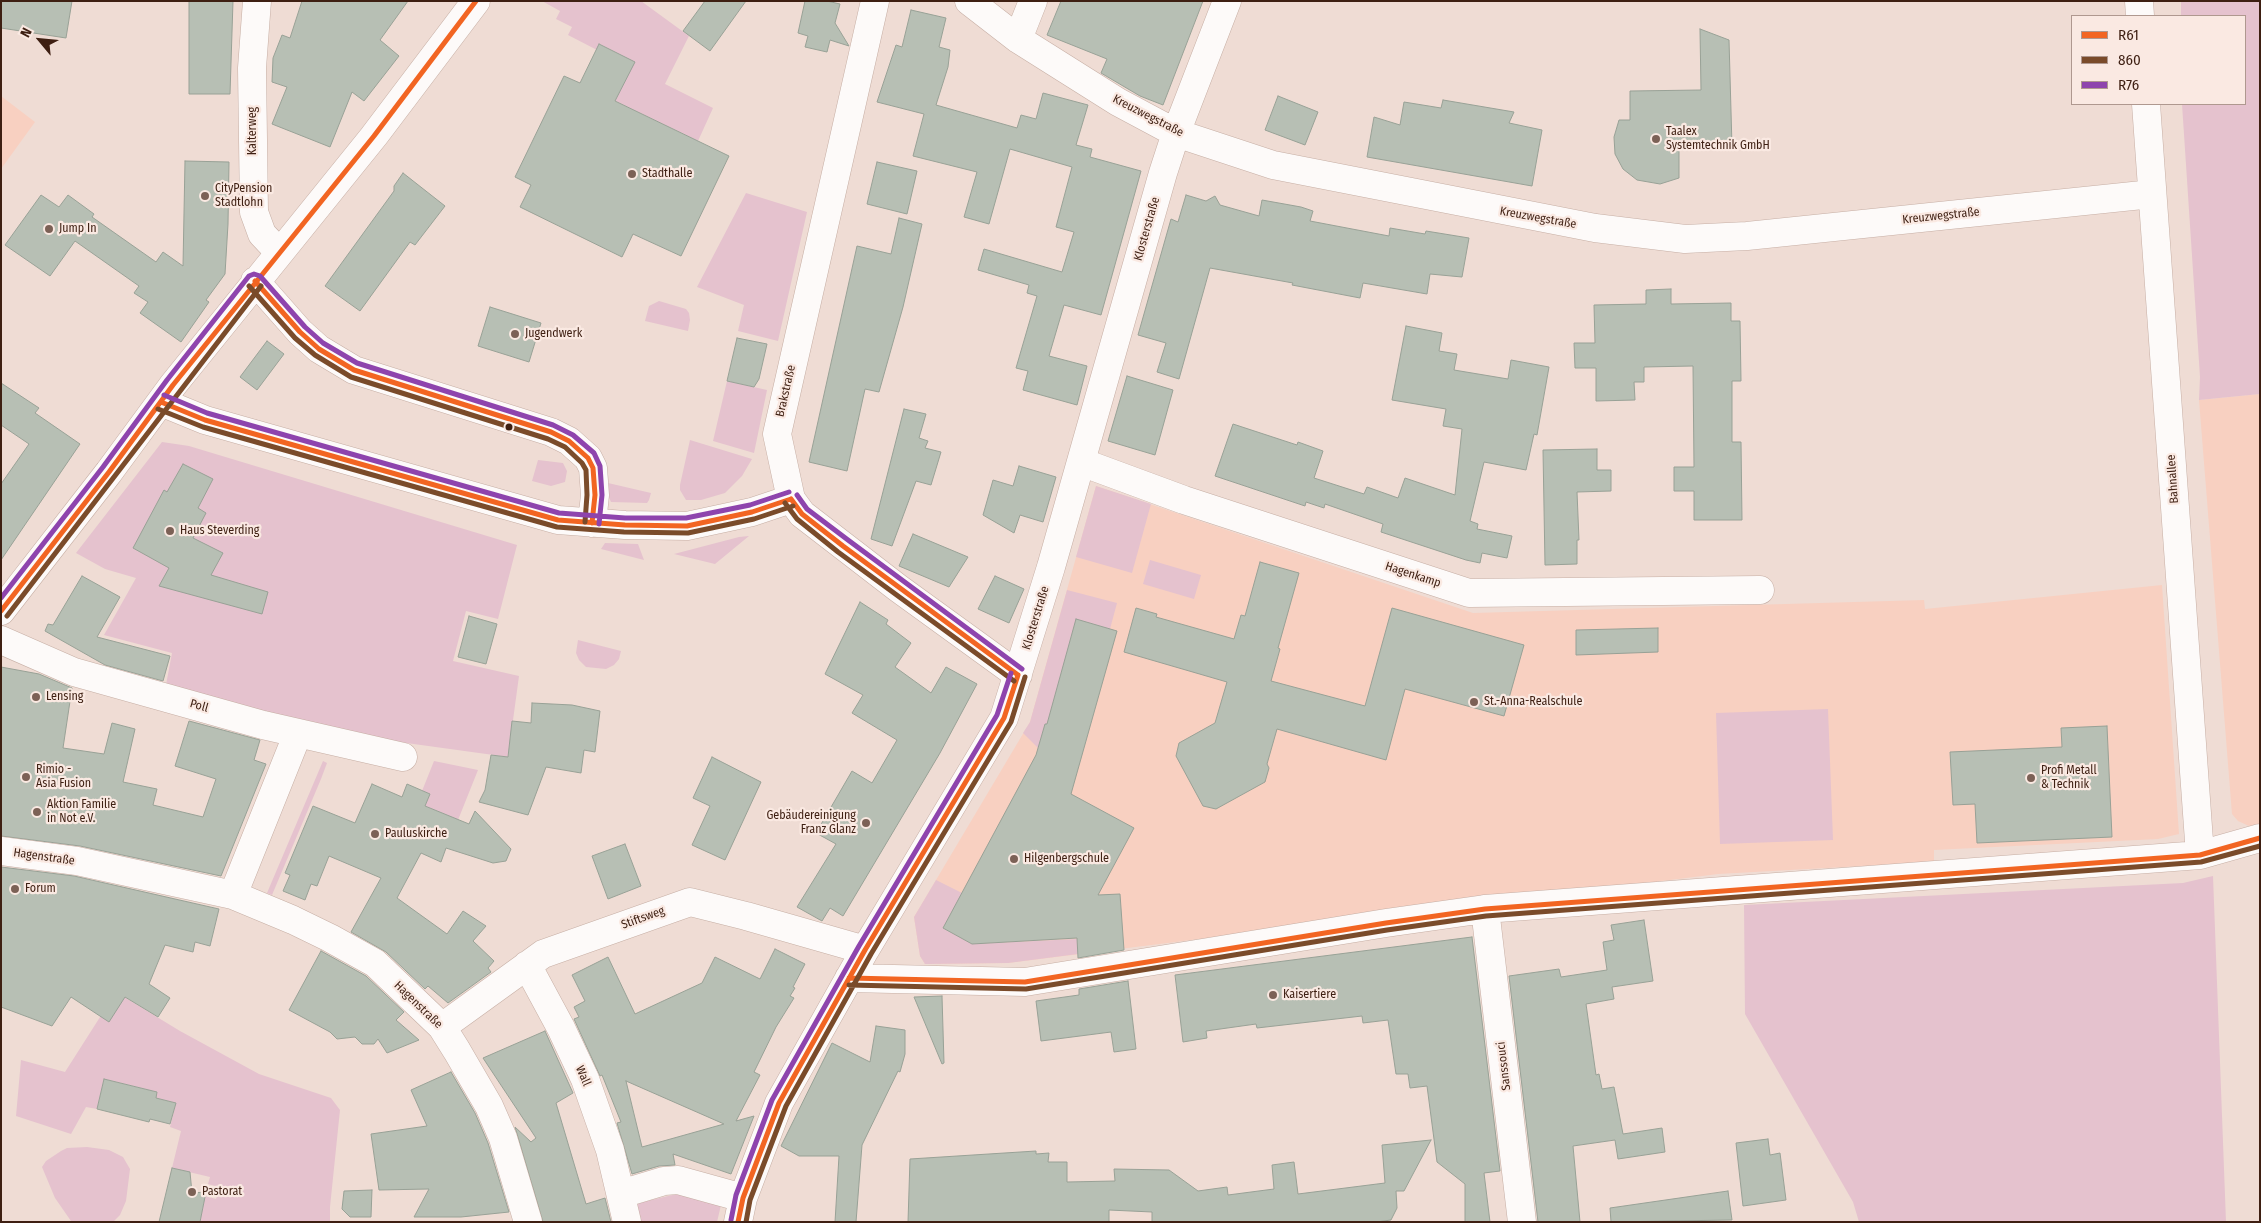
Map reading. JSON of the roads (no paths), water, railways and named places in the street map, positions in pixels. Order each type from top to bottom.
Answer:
[{"type":"street","name":"Kalterweg","points":[[257,1],[252,68],[254,212],[262,234],[279,252]]},
{"type":"street","points":[[1,611],[255,281],[374,136],[476,1]]},
{"type":"street","name":"Brakstraße","points":[[875,1],[777,434],[791,499],[802,514],[1018,675]]},
{"type":"street","name":"Kreuzwegstraße","points":[[969,1],[1018,39],[1118,102],[1176,133],[1273,165],[1513,214],[1594,228],[1686,239],[1747,236],[2152,194]]},
{"type":"street","points":[[1018,39],[1033,1]]},
{"type":"street","name":"Klosterstraße","points":[[740,1210],[779,1103],[865,950],[1004,718],[1081,462],[1176,133],[1227,1]]},
{"type":"street","points":[[2139,1],[2140,15]]},
{"type":"street","name":"Bahnallee","points":[[2146,105],[2200,855]]},
{"type":"street","points":[[255,281],[300,332],[319,348],[354,370],[551,432],[569,441],[588,458],[593,468],[595,495],[592,523]]},
{"type":"street","points":[[161,402],[205,420],[542,517],[592,523],[687,526],[752,512],[791,499]]},
{"type":"street","name":"Hagenkamp","points":[[1081,462],[1208,508],[1469,593],[1760,590]]},
{"type":"street","name":"Poll","points":[[1,640],[74,672],[298,733],[402,757]]},
{"type":"street","points":[[233,895],[298,733]]},
{"type":"street","points":[[849,978],[1025,982],[1386,923],[1485,910],[2200,855],[2260,838]]},
{"type":"street","name":"Hagenstraße","points":[[1,851],[77,861],[233,895],[323,934],[374,963],[442,1027],[489,1106],[500,1130],[528,1222]]},
{"type":"street","name":"Stiftsweg","points":[[442,1027],[543,954],[690,902],[865,950]]},
{"type":"street","name":"Sanssouci","points":[[1485,910],[1522,1222]]},
{"type":"street","name":"Wall","points":[[527,965],[561,1028],[585,1079],[610,1150],[627,1222]]},
{"type":"street","points":[[621,1194],[678,1180],[740,1210]]},
{"type":"place","name":"Taalex Systemtechnik GmbH","points":[[1656,139]]},
{"type":"place","name":"Stadthalle","points":[[632,174]]},
{"type":"place","name":"CityPension Stadtlohn","points":[[205,196]]},
{"type":"place","name":"Jump In","points":[[49,229]]},
{"type":"place","name":"Jugendwerk","points":[[515,334]]},
{"type":"place","name":"Haus Steverding","points":[[170,531]]},
{"type":"place","name":"Lensing","points":[[36,697]]},
{"type":"place","name":"St.-Anna-Realschule","points":[[1474,702]]},
{"type":"place","name":"Rimio - Asia Fusion","points":[[26,777]]},
{"type":"place","name":"Profi Metall & Technik","points":[[2031,778]]},
{"type":"place","name":"Aktion Familie in Not e.V.","points":[[37,812]]},
{"type":"place","name":"Gebäudereinigung Franz Glanz","points":[[866,823]]},
{"type":"place","name":"Pauluskirche","points":[[375,834]]},
{"type":"place","name":"Hilgenbergschule","points":[[1014,859]]},
{"type":"place","name":"Forum","points":[[15,889]]},
{"type":"place","name":"Kaisertiere","points":[[1273,995]]},
{"type":"place","name":"Pastorat","points":[[192,1192]]}]
